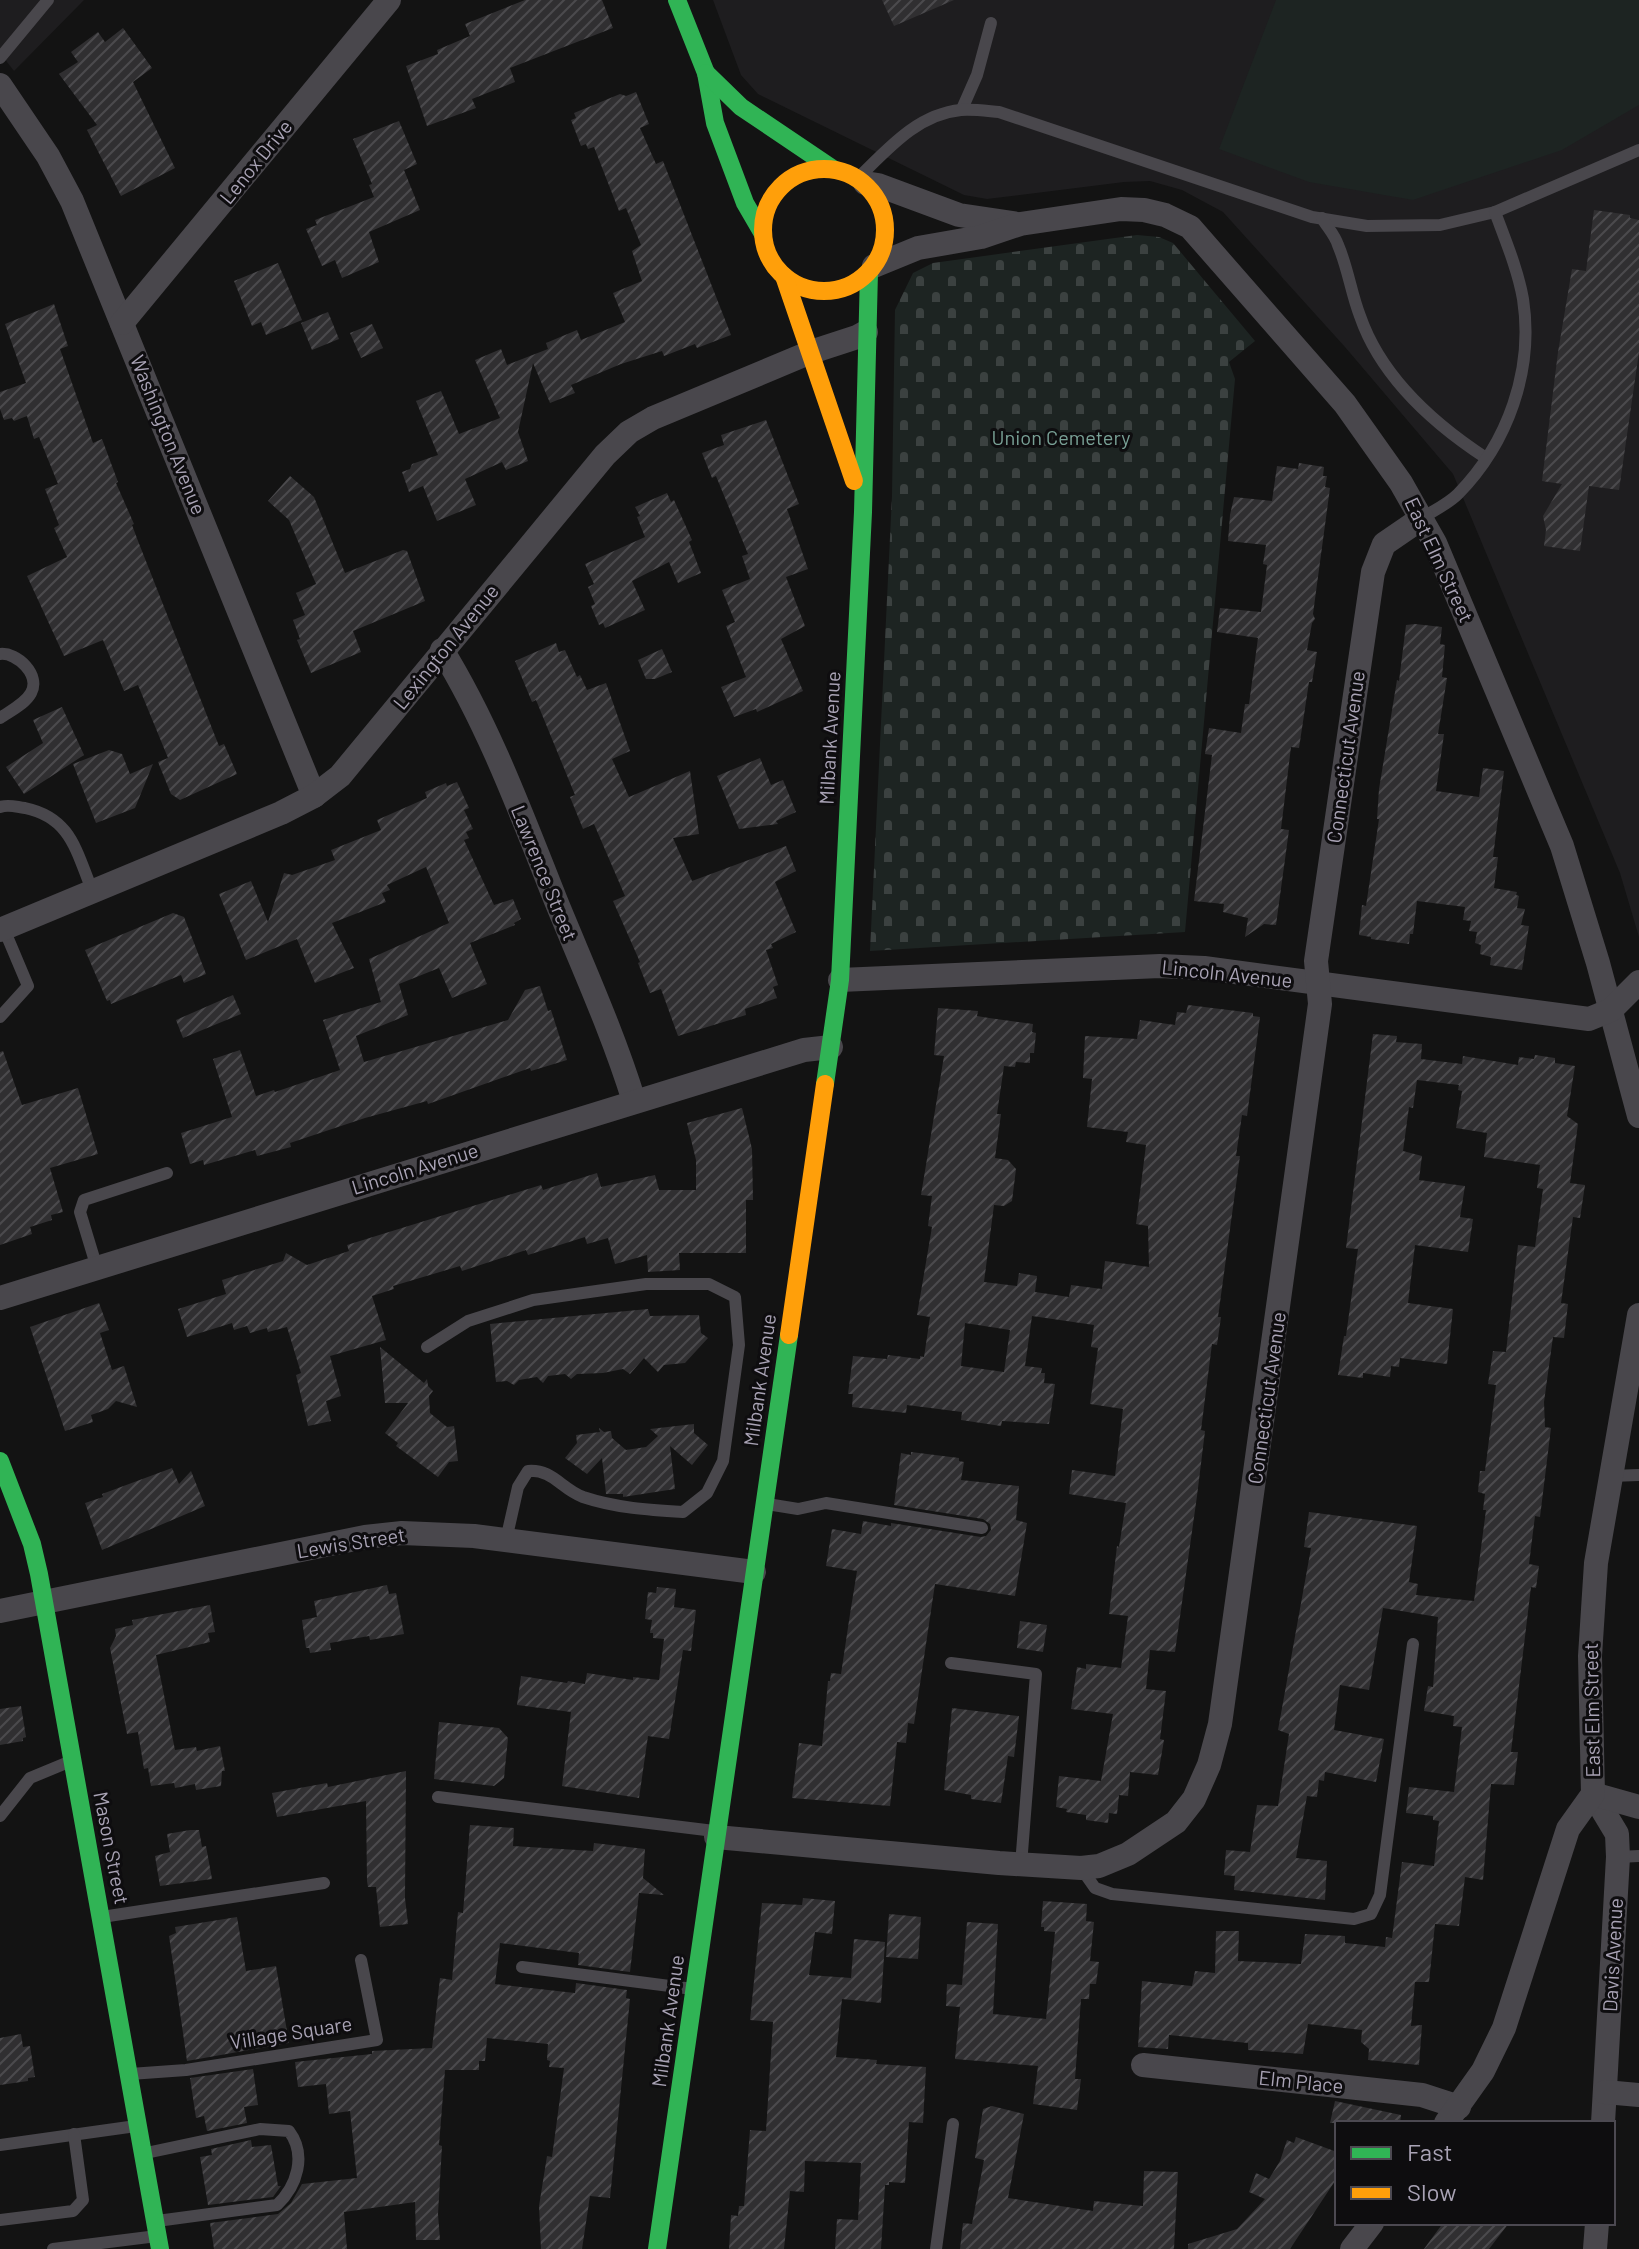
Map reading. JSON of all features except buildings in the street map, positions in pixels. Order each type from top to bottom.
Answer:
[{"type":"main road","points":[[677,0],[706,73],[715,123],[745,203],[763,234]]},
{"type":"main road","points":[[706,73],[741,107],[833,169],[861,181],[878,198],[886,225],[886,240],[872,269],[854,284],[833,291],[814,291],[784,276],[767,252],[763,234],[764,216],[773,195],[784,184],[799,174],[833,169]]},
{"type":"main road","name":"Milbank Avenue","points":[[657,2249],[840,980],[863,512],[866,332],[872,269]]},
{"type":"main road","name":"Milbank Avenue","points":[[784,276],[863,512]]},
{"type":"main road","name":"Mason Street","points":[[0,1461],[32,1544],[44,1602],[157,2236]]},
{"type":"street","name":"Lenox Drive","points":[[122,323],[389,0]]},
{"type":"street","name":"Washington Avenue","points":[[0,85],[48,156],[72,201],[314,796]]},
{"type":"street","name":"East Elm Street","points":[[861,181],[959,215],[1020,224]]},
{"type":"street","name":"East Elm Street","points":[[872,269],[894,256],[918,248],[981,237],[1020,224],[1121,209],[1165,215],[1190,227],[1345,404],[1378,448],[1435,543],[1562,846],[1639,1116]]},
{"type":"street","name":"Lexington Avenue","points":[[2,930],[281,813],[314,796],[340,776],[358,756],[605,455],[629,432],[653,418],[866,332]]},
{"type":"street","name":"Connecticut Avenue","points":[[716,1834],[1021,1865],[1081,1868],[1099,1866],[1128,1854],[1176,1822],[1194,1799],[1209,1765],[1220,1724],[1253,1498],[1320,1004],[1316,961],[1373,572],[1384,544],[1422,518]]},
{"type":"street","name":"Lawrence Street","points":[[442,650],[472,700],[544,869],[634,1101]]},
{"type":"street","name":"Lincoln Avenue","points":[[840,980],[1160,966],[1204,968],[1589,1019],[1611,1010]]},
{"type":"street","points":[[1611,1010],[1639,982]]},
{"type":"street","name":"Lincoln Avenue","points":[[0,1298],[634,1101],[804,1050],[831,1047]]},
{"type":"street","name":"East Elm Street","points":[[1452,2115],[1483,2071],[1504,2028],[1568,1829],[1593,1794],[1590,1656],[1596,1563],[1639,1315]]},
{"type":"street","name":"Lewis Street","points":[[0,1611],[365,1537],[402,1533],[506,1540],[754,1572]]},
{"type":"street","points":[[1593,1794],[1639,1807]]},
{"type":"street","name":"Davis Avenue","points":[[1593,1794],[1629,1856],[1603,2121]]},
{"type":"street","name":"Elm Place","points":[[1143,2065],[1422,2095],[1452,2115]]},
{"type":"street","points":[[1605,2092],[1639,2095]]},
{"type":"street","points":[[1352,2249],[1370,2225]]},
{"type":"street","points":[[1595,2249],[1597,2225]]},
{"type":"lane","points":[[0,58],[48,0]]},
{"type":"lane","points":[[962,109],[977,75],[991,23]]},
{"type":"lane","points":[[861,181],[908,132],[932,115],[962,109],[999,112],[1322,218],[1367,226],[1440,225],[1495,212],[1639,150]]},
{"type":"lane","points":[[1422,518],[1457,496],[1486,458],[1514,409],[1527,348],[1523,297],[1495,212]]},
{"type":"lane","points":[[1322,218],[1338,243],[1360,319],[1375,350],[1426,413],[1486,458]]},
{"type":"lane","points":[[0,654],[11,654],[20,659],[33,679],[34,689],[27,699],[0,718]]},
{"type":"lane","points":[[0,807],[6,804],[39,811],[67,829],[93,892]]},
{"type":"lane","points":[[0,1017],[28,986],[2,930]]},
{"type":"lane","points":[[97,1268],[80,1212],[84,1200],[167,1173]]},
{"type":"lane","points":[[427,1347],[468,1321],[533,1300],[646,1284],[709,1284],[735,1297],[739,1345],[723,1461],[707,1493],[683,1512],[623,1508],[580,1496],[542,1470],[528,1471],[518,1487],[506,1540]]},
{"type":"lane","points":[[1610,1476],[1639,1475]]},
{"type":"lane","points":[[764,1504],[798,1509],[826,1503],[982,1528]]},
{"type":"lane","points":[[1081,1868],[1095,1888],[1112,1894],[1354,1919],[1371,1914],[1380,1895],[1413,1644]]},
{"type":"lane","points":[[951,1663],[1036,1674],[1021,1865]]},
{"type":"lane","points":[[0,1816],[30,1778],[72,1760]]},
{"type":"lane","points":[[438,1797],[716,1834]]},
{"type":"lane","points":[[102,1917],[324,1883]]},
{"type":"lane","name":"Village Square","points":[[130,2074],[186,2070],[377,2040],[361,1960]]},
{"type":"lane","points":[[522,1967],[695,1989]]},
{"type":"lane","points":[[936,2249],[953,2124]]},
{"type":"lane","points":[[0,2145],[138,2126]]},
{"type":"lane","points":[[53,2249],[157,2236],[277,2205],[288,2194],[297,2177],[299,2159],[295,2139],[289,2131],[260,2129],[143,2153]]},
{"type":"lane","points":[[0,2220],[73,2211],[83,2200],[74,2134]]},
{"type":"shaded area","points":[[0,0],[84,0],[14,71],[0,53]]},
{"type":"shaded area","points":[[713,0],[1639,0],[1639,937],[1620,873],[1453,474],[1345,347],[1223,212],[1182,190],[1150,181],[987,199],[964,195],[758,94],[741,75]]},
{"type":"green space","points":[[1276,0],[1639,0],[1639,105],[1562,150],[1413,200],[1309,182],[1219,149]]},
{"type":"green space","name":"Union Cemetery","points":[[1137,235],[1159,237],[1173,243],[1255,341],[1229,362],[1235,379],[1185,932],[870,951],[892,496],[895,310],[913,273],[933,263]]},
{"type":"traffic: fast","points":[[677,0],[706,73],[715,123],[745,203],[763,234]]},
{"type":"traffic: fast","points":[[706,73],[741,107],[833,169]]},
{"type":"traffic: fast","points":[[825,1084],[840,980],[863,512],[869,272]]},
{"type":"traffic: fast","points":[[657,2249],[789,1335]]},
{"type":"traffic: fast","points":[[0,1461],[32,1544],[39,1574],[160,2249]]},
{"type":"traffic: slow","points":[[824,169],[847,173],[867,187],[881,207],[885,230],[881,253],[867,273],[847,287],[824,291],[801,287],[781,273],[767,253],[763,230],[767,207],[781,187],[801,173],[824,169]]},
{"type":"traffic: slow","points":[[784,276],[854,481]]},
{"type":"traffic: slow","points":[[789,1335],[825,1084]]}]
